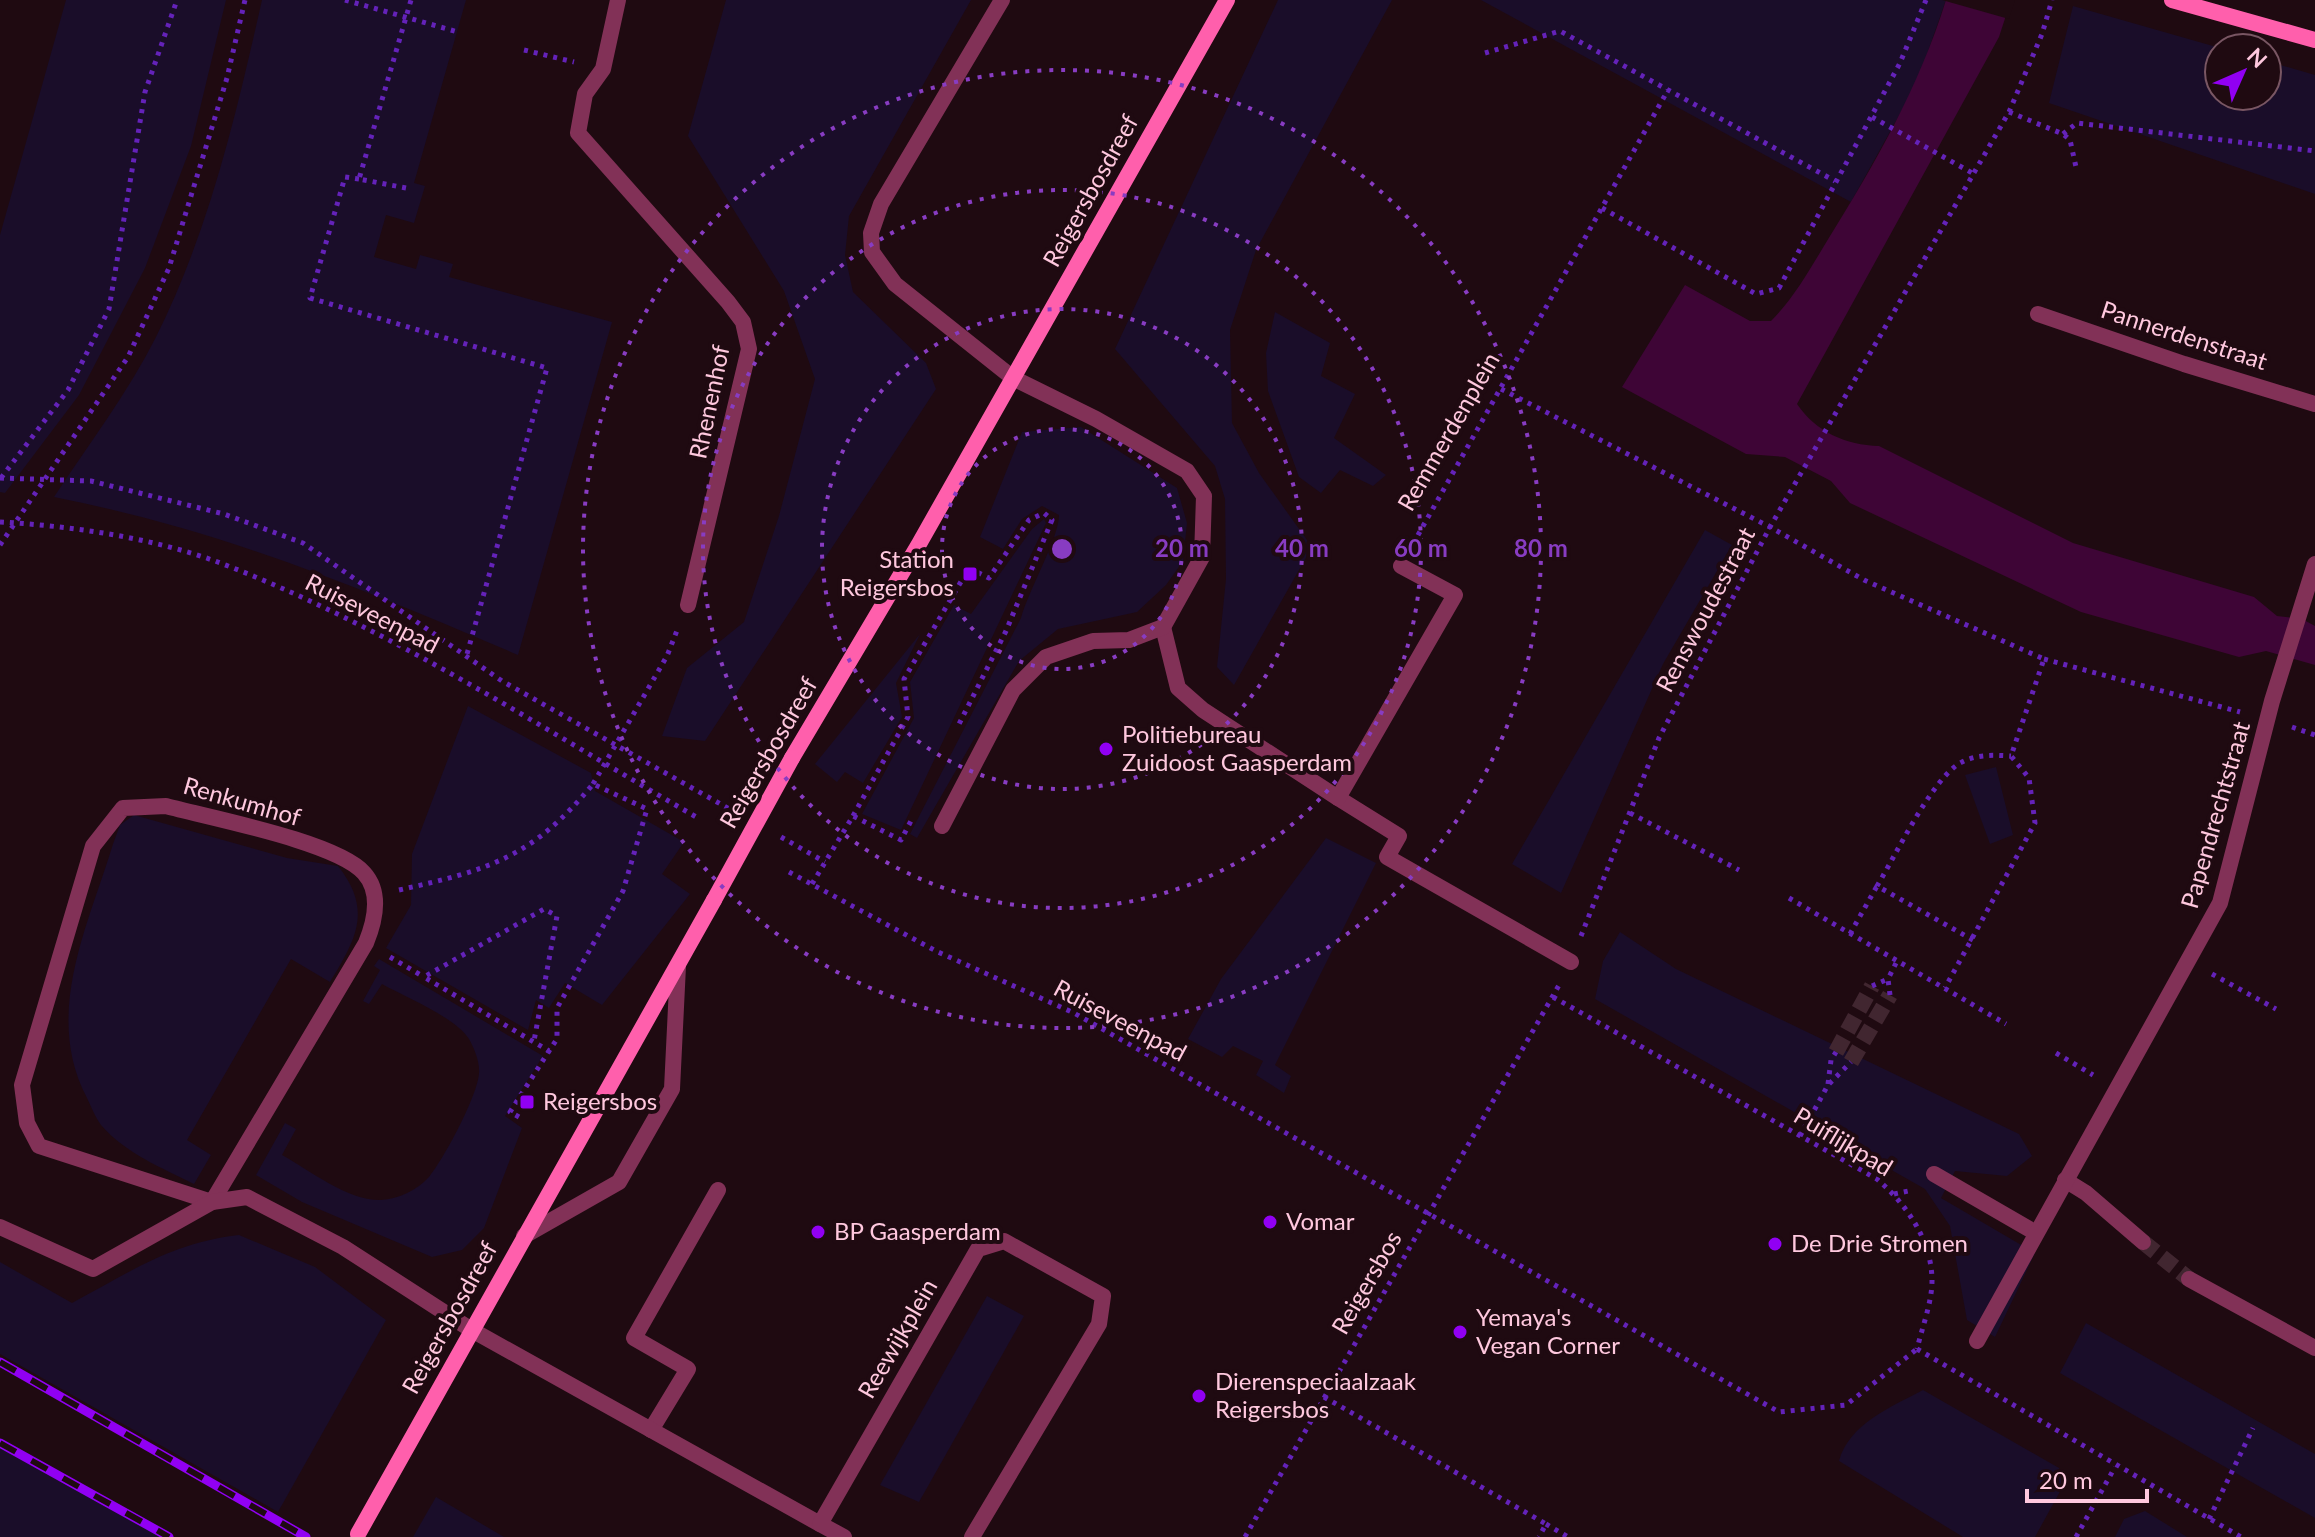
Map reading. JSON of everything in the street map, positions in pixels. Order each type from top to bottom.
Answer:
[{"type":"street","name":"Rhenenhof","points":[[618,0],[603,69],[585,94],[578,133],[728,302],[743,322],[749,349],[688,605]]},
{"type":"street","points":[[942,826],[1013,690],[1046,657],[1093,641],[1129,640],[1163,627],[1202,557],[1204,496],[1187,471],[1013,378],[895,284],[872,252],[871,233],[881,204],[1002,0]]},
{"type":"street","name":"Reigersbosdreef","points":[[358,1534],[792,758],[1013,378],[1227,0]]},
{"type":"street","points":[[2172,0],[2315,40]]},
{"type":"street","name":"Pannerdenstraat","points":[[2038,314],[2184,364],[2315,404]]},
{"type":"street","name":"Papendrechtstraat","points":[[1977,1341],[2065,1180],[2191,962],[2220,903],[2278,680],[2315,564]]},
{"type":"street","points":[[1338,798],[1455,595],[1401,566]]},
{"type":"street","points":[[1163,627],[1178,688],[1203,710],[1399,836],[1387,857],[1571,962]]},
{"type":"street","name":"Renkumhof","points":[[166,806],[340,854],[365,873],[375,895],[374,924],[366,943],[212,1202],[39,1146],[27,1123],[22,1085],[93,846],[123,808],[166,806]]},
{"type":"street","points":[[524,1236],[619,1182],[672,1089],[678,966]]},
{"type":"street","points":[[1934,1174],[2036,1233]]},
{"type":"street","points":[[2065,1180],[2086,1193],[2143,1242]]},
{"type":"street","points":[[651,1430],[688,1369],[634,1338],[718,1190]]},
{"type":"street","name":"Renkumhof","points":[[0,1227],[93,1269],[212,1202],[247,1197],[343,1247],[470,1329]]},
{"type":"street","name":"Reewijkplein","points":[[820,1524],[978,1249],[1004,1241],[1103,1296],[1099,1324],[972,1537]]},
{"type":"street","points":[[2189,1279],[2315,1348]]},
{"type":"street","points":[[470,1329],[844,1537]]},
{"type":"path","points":[[0,478],[68,390],[109,309],[145,92],[177,0]]},
{"type":"path","points":[[0,545],[128,357],[169,268],[227,78],[245,0]]},
{"type":"path","points":[[345,0],[458,32]]},
{"type":"path","points":[[359,179],[411,0]]},
{"type":"path","points":[[1602,208],[1756,294],[1779,288],[1835,181],[1875,119],[1926,0]]},
{"type":"path","name":"Renswoudestraat","points":[[1427,1215],[1571,962],[1659,738],[1770,527],[2009,112],[2042,34],[2052,0]]},
{"type":"path","points":[[1485,53],[1560,31],[1835,181]]},
{"type":"path","points":[[524,50],[603,69]]},
{"type":"path","name":"Remmerdenplein","points":[[1401,566],[1668,90]]},
{"type":"path","points":[[2009,112],[2063,134],[2070,140],[2076,167]]},
{"type":"path","points":[[1875,119],[1974,174]]},
{"type":"path","points":[[2063,134],[2077,123],[2315,151]]},
{"type":"path","points":[[406,188],[345,177],[310,298],[547,368],[467,654]]},
{"type":"path","points":[[1501,389],[1770,527],[1864,580],[2044,659],[2268,719],[2315,735]]},
{"type":"path","points":[[0,478],[106,485],[224,514],[303,543],[502,681],[746,818]]},
{"type":"path","points":[[812,884],[908,717],[904,679],[969,568],[989,578],[1029,520],[1044,513],[1052,520],[1006,631],[957,728]]},
{"type":"path","name":"Ruiseveenpad","points":[[0,522],[140,540],[227,566],[389,640],[698,818]]},
{"type":"path","points":[[375,895],[475,873],[522,852],[546,834],[593,784],[667,656],[688,605]]},
{"type":"path","points":[[2011,756],[2044,659]]},
{"type":"path","points":[[1850,934],[1942,777],[1963,761],[1986,754],[2011,756],[2029,778],[2035,823],[1945,988]]},
{"type":"path","points":[[519,1117],[510,1112],[557,1039],[557,1008],[623,891],[647,809],[593,784]]},
{"type":"path","points":[[853,816],[901,840],[915,812]]},
{"type":"path","points":[[1630,813],[1739,870]]},
{"type":"path","points":[[772,833],[825,862]]},
{"type":"path","name":"Ruiseveenpad","points":[[789,872],[938,952],[1074,1013],[1779,1412],[1846,1405],[1917,1349]]},
{"type":"path","points":[[1877,886],[1973,940]]},
{"type":"path","points":[[1789,898],[2006,1024]]},
{"type":"path","points":[[424,977],[544,909],[557,916],[534,1041]]},
{"type":"path","points":[[366,943],[549,1051]]},
{"type":"path","points":[[1890,995],[1888,979],[1897,961]]},
{"type":"path","points":[[2191,962],[2276,1009]]},
{"type":"path","points":[[1872,986],[1888,979]]},
{"type":"path","name":"Puiflijkpad","points":[[1553,997],[1877,1179],[1916,1222],[1932,1281],[1917,1349]]},
{"type":"path","points":[[1828,1085],[1831,1060],[1836,1052]]},
{"type":"path","points":[[2056,1053],[2117,1090]]},
{"type":"path","points":[[1800,1136],[1828,1085],[1851,1062]]},
{"type":"path","name":"Reigersbos","points":[[1245,1537],[1427,1215]]},
{"type":"path","points":[[1917,1349],[2115,1467],[2241,1537]]},
{"type":"path","points":[[1324,1397],[1568,1537]]},
{"type":"path","points":[[2209,1519],[2253,1428]]},
{"type":"path","points":[[2076,1537],[2115,1467]]},
{"type":"path","points":[[1539,1537],[1546,1524]]},
{"type":"shaded area","points":[[66,0],[226,0],[191,146],[145,268],[79,395],[5,493],[0,492],[0,235]]},
{"type":"shaded area","points":[[262,0],[466,0],[414,183],[425,186],[414,223],[386,215],[374,257],[416,269],[420,255],[453,264],[449,277],[612,322],[518,655],[290,563],[175,526],[54,497],[133,378],[175,297],[219,172]]},
{"type":"shaded area","points":[[726,0],[971,0],[849,216],[845,255],[853,292],[926,363],[936,389],[705,741],[662,736],[687,668],[744,622],[779,516],[815,379],[784,291],[688,136]]},
{"type":"shaded area","points":[[1278,0],[1392,0],[1256,250],[1230,330],[1232,423],[1259,473],[1312,547],[1234,685],[1217,667],[1226,579],[1225,499],[1215,466],[1115,349]]},
{"type":"shaded area","points":[[1481,0],[1946,0],[1917,83],[1851,202]]},
{"type":"shaded area","points":[[1946,0],[2011,0],[1999,37],[1797,404],[1813,422],[1833,435],[1855,443],[1879,446],[2073,543],[2254,597],[2277,616],[2302,619],[2315,626],[2315,665],[2266,651],[2239,657],[2081,612],[1850,503],[1831,481],[1785,457],[1746,454],[1622,387],[1685,285],[1750,321],[1771,321],[1779,312],[1808,273],[1879,154],[1923,64]]},
{"type":"shaded area","points":[[2073,6],[2203,43],[2203,112],[2283,112],[2283,66],[2315,75],[2315,194],[2049,103]]},
{"type":"shaded area","points":[[1275,312],[1330,343],[1321,376],[1355,394],[1334,438],[1386,475],[1373,486],[1340,470],[1321,493],[1299,477],[1268,391],[1266,353]]},
{"type":"shaded area","points":[[1081,427],[1177,488],[1187,523],[1183,561],[1166,585],[1137,612],[1058,629],[1019,661],[917,838],[910,834],[1021,618],[1054,537],[1059,515],[1042,506],[1022,519],[1003,549],[980,537],[1022,432]]},
{"type":"shaded area","points":[[1044,519],[1046,523],[901,830],[862,814],[914,718],[910,682],[954,605],[971,614],[1032,529]]},
{"type":"shaded area","points":[[1705,530],[1732,545],[1663,664],[1561,893],[1512,864]]},
{"type":"shaded area","points":[[920,634],[896,683],[902,717],[863,783],[845,772],[837,782],[815,764]]},
{"type":"shaded area","points":[[468,706],[591,773],[595,791],[684,842],[662,874],[690,894],[602,1005],[565,983],[549,1008],[536,1000],[528,1030],[386,948],[411,905],[412,854]]},
{"type":"shaded area","points":[[1996,767],[2013,835],[1990,844],[1965,775]]},
{"type":"shaded area","points":[[134,815],[287,858],[338,866],[349,882],[358,911],[353,938],[330,982],[291,959],[187,1140],[211,1155],[194,1184],[133,1152],[111,1135],[95,1115],[74,1067],[69,1035],[69,1003],[74,971],[120,825]]},
{"type":"shaded area","points":[[1326,838],[1376,863],[1275,1065],[1291,1076],[1284,1093],[1256,1075],[1263,1061],[1233,1046],[1222,1057],[1188,1039],[1221,979]]},
{"type":"shaded area","points":[[1620,932],[1676,969],[2019,1134],[2032,1156],[2007,1176],[1955,1171],[1941,1198],[2035,1253],[1995,1337],[1967,1320],[1950,1226],[1925,1189],[1828,1134],[1821,1118],[1796,1113],[1595,999],[1603,961]]},
{"type":"shaded area","points":[[379,959],[543,1056],[505,1116],[522,1128],[484,1228],[462,1250],[432,1257],[302,1202],[256,1175],[285,1123],[296,1129],[282,1155],[317,1177],[368,1199],[394,1198],[419,1186],[429,1177],[451,1142],[477,1083],[479,1069],[475,1051],[469,1039],[453,1023],[382,984],[369,1004],[363,1001],[380,970],[374,966]]},
{"type":"shaded area","points":[[239,1235],[315,1267],[386,1320],[278,1512],[0,1354],[0,1262],[72,1303],[172,1252]]},
{"type":"shaded area","points":[[987,1296],[1024,1316],[919,1502],[880,1485]]},
{"type":"shaded area","points":[[2086,1323],[2315,1454],[2315,1518],[2060,1373]]},
{"type":"shaded area","points":[[1923,1390],[2059,1468],[2063,1486],[2035,1537],[1963,1537],[1839,1461],[1844,1448],[1862,1427],[1885,1410]]},
{"type":"shaded area","points":[[0,1444],[170,1537],[0,1537]]},
{"type":"shaded area","points":[[436,1497],[504,1537],[413,1537]]},
{"type":"shaded area","points":[[2145,1511],[2187,1537],[2115,1537],[2124,1519]]},
{"type":"pier","points":[[1942,0],[2015,0],[2009,19]]},
{"type":"tunnel","points":[[1836,1052],[1872,986]]},
{"type":"tunnel","points":[[1851,1062],[1890,995]]},
{"type":"tunnel","points":[[2143,1242],[2189,1279]]},
{"type":"railway","points":[[0,1362],[306,1537]]},
{"type":"railway","points":[[0,1443],[169,1537]]},
{"type":"place","name":"Station Reigersbos","points":[[970,574]]},
{"type":"place","name":"Politiebureau Zuidoost Gaasperdam","points":[[1106,749]]},
{"type":"place","name":"Reigersbos","points":[[527,1102]]},
{"type":"place","name":"Vomar","points":[[1270,1222]]},
{"type":"place","name":"BP Gaasperdam","points":[[818,1232]]},
{"type":"place","name":"De Drie Stromen","points":[[1775,1244]]},
{"type":"place","name":"Yemaya's Vegan Corner","points":[[1460,1332]]},
{"type":"place","name":"Dierenspeciaalzaak Reigersbos","points":[[1199,1396]]}]
